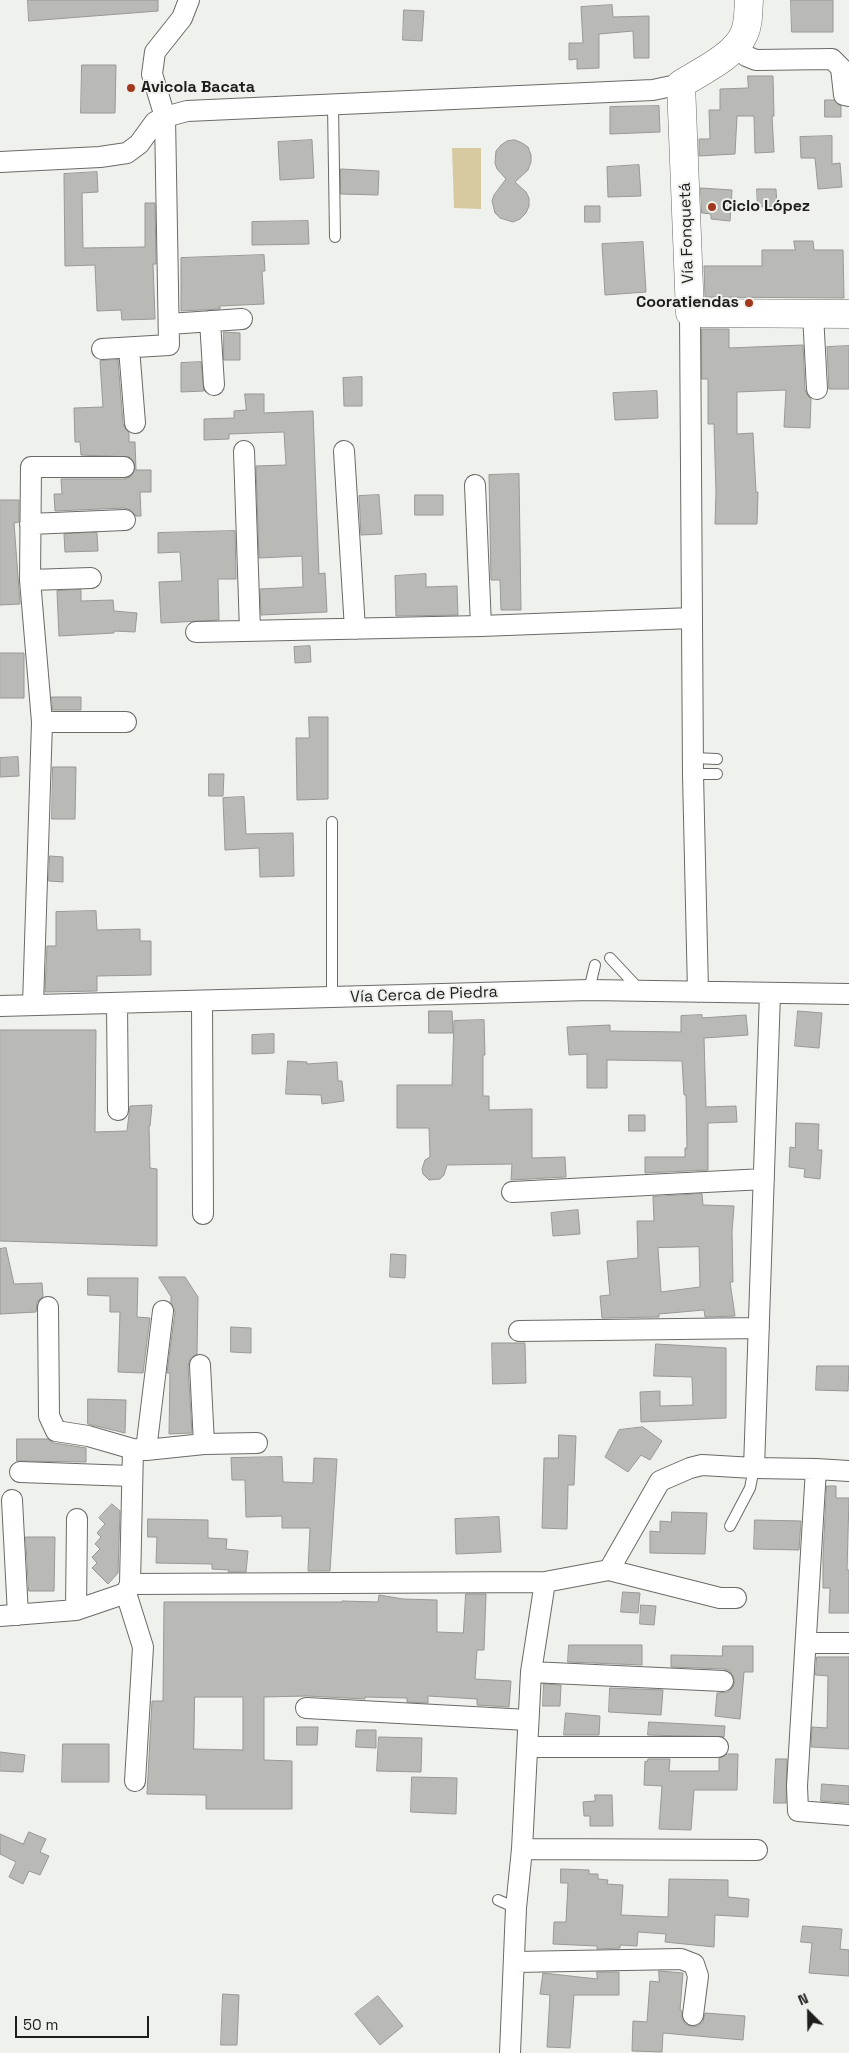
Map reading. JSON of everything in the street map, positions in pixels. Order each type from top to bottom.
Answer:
[{"type":"street","points":[[102,349],[169,345],[165,117],[152,74],[156,52],[182,18],[189,0]]},
{"type":"street","points":[[0,162],[100,158],[127,153],[139,144],[155,122],[187,111],[653,90],[681,84],[725,56],[738,44],[748,22],[749,0]]},
{"type":"street","points":[[738,44],[746,56],[756,60],[832,59],[841,68],[844,96],[849,96]]},
{"type":"street","name":"Vía Fonquetá","points":[[681,84],[690,313]]},
{"type":"street","points":[[698,992],[693,766],[690,313],[849,314]]},
{"type":"street","points":[[813,314],[817,389]]},
{"type":"street","points":[[169,324],[242,319]]},
{"type":"street","points":[[210,321],[214,385]]},
{"type":"street","points":[[129,348],[135,423]]},
{"type":"street","points":[[244,451],[250,631]]},
{"type":"street","points":[[344,451],[355,628]]},
{"type":"street","points":[[33,1005],[42,722],[30,580],[31,467],[124,467]]},
{"type":"street","points":[[475,485],[481,626]]},
{"type":"street","points":[[30,524],[125,520]]},
{"type":"street","points":[[30,580],[91,578]]},
{"type":"street","points":[[196,632],[481,626],[692,618]]},
{"type":"street","points":[[42,722],[126,722]]},
{"type":"street","name":"Vía Cerca de Piedra","points":[[0,1006],[589,990],[849,994]]},
{"type":"street","points":[[754,1468],[770,993]]},
{"type":"street","points":[[202,1001],[203,1214]]},
{"type":"street","points":[[117,1003],[118,1110]]},
{"type":"street","points":[[512,1192],[764,1179]]},
{"type":"street","points":[[48,1307],[49,1416],[56,1431],[88,1436],[139,1449],[204,1444],[257,1443]]},
{"type":"street","points":[[135,1781],[143,1648],[128,1589],[131,1476],[139,1449],[163,1311]]},
{"type":"street","points":[[519,1331],[759,1328]]},
{"type":"street","points":[[200,1365],[204,1444]]},
{"type":"street","points":[[609,1570],[660,1481],[702,1465],[754,1468],[816,1468],[849,1472]]},
{"type":"street","points":[[816,1468],[797,1786],[798,1811],[849,1815]]},
{"type":"street","points":[[20,1472],[131,1476]]},
{"type":"street","points":[[12,1500],[9,1616],[76,1610],[128,1589],[545,1582],[609,1570],[720,1598],[736,1598]]},
{"type":"street","points":[[76,1610],[78,1520]]},
{"type":"street","points":[[510,2053],[516,1908],[522,1850],[531,1672],[545,1582]]},
{"type":"street","points":[[807,1643],[849,1643]]},
{"type":"street","points":[[531,1672],[723,1681]]},
{"type":"street","points":[[306,1708],[528,1720]]},
{"type":"street","points":[[528,1747],[718,1747]]},
{"type":"street","points":[[522,1850],[757,1850]]},
{"type":"street","points":[[515,1962],[682,1959],[694,1964],[698,1976],[693,2015]]},
{"type":"lane","points":[[334,105],[336,236]]},
{"type":"lane","points":[[693,766],[718,759]]},
{"type":"lane","points":[[693,766],[718,774]]},
{"type":"lane","points":[[332,822],[332,998]]},
{"type":"lane","points":[[610,958],[641,991]]},
{"type":"lane","points":[[589,990],[595,964]]},
{"type":"lane","points":[[730,1526],[750,1488],[754,1468]]},
{"type":"lane","points":[[498,1900],[516,1908]]},
{"type":"shaded area","points":[[452,148],[481,148],[481,209],[454,208]]},
{"type":"building","points":[[28,0],[158,0],[158,11],[29,21]]},
{"type":"building","points":[[791,0],[833,0],[833,32],[792,32]]},
{"type":"building","points":[[612,5],[613,17],[649,16],[649,58],[634,58],[633,31],[599,34],[599,68],[577,69],[577,59],[569,60],[569,43],[583,43],[581,7]]},
{"type":"building","points":[[404,10],[424,11],[422,41],[403,40]]},
{"type":"building","points":[[82,65],[116,65],[115,113],[81,113]]},
{"type":"building","points":[[748,76],[773,76],[774,116],[772,116],[774,152],[755,153],[754,116],[737,116],[735,154],[699,156],[699,139],[710,139],[709,110],[720,110],[720,89],[748,88]]},
{"type":"building","points":[[825,100],[834,100],[841,106],[841,117],[825,117]]},
{"type":"building","points":[[659,106],[660,132],[610,134],[610,107]]},
{"type":"building","points":[[832,136],[832,164],[840,163],[842,187],[818,189],[815,158],[801,158],[800,137]]},
{"type":"building","points":[[312,140],[314,178],[280,180],[278,142]]},
{"type":"building","points":[[515,140],[528,147],[531,162],[528,170],[515,182],[526,192],[529,198],[529,206],[526,213],[520,219],[513,222],[500,218],[495,213],[492,201],[494,195],[506,179],[497,169],[495,163],[496,151],[507,141]]},
{"type":"building","points":[[639,165],[641,196],[608,197],[607,167]]},
{"type":"building","points":[[341,169],[379,171],[378,195],[341,194]]},
{"type":"building","points":[[97,172],[98,192],[82,193],[83,248],[145,247],[145,203],[155,203],[156,264],[153,264],[155,319],[122,320],[121,310],[97,311],[95,265],[65,266],[64,174]]},
{"type":"building","name":"Ciclo López","points":[[701,188],[732,190],[730,221],[711,219],[711,214],[702,213]]},
{"type":"building","points":[[757,189],[776,189],[777,206],[758,207]]},
{"type":"building","points":[[585,206],[600,206],[600,222],[585,222]]},
{"type":"building","points":[[308,221],[309,244],[252,245],[252,222]]},
{"type":"building","points":[[794,241],[813,241],[814,250],[843,250],[844,298],[705,297],[704,266],[762,266],[762,250],[795,250]]},
{"type":"building","points":[[643,242],[646,292],[605,295],[602,244]]},
{"type":"building","points":[[264,255],[265,271],[262,271],[264,304],[220,306],[220,309],[181,311],[181,258]]},
{"type":"building","points":[[702,329],[729,329],[729,348],[803,345],[805,390],[811,399],[810,428],[784,427],[786,390],[737,392],[737,434],[753,433],[756,492],[758,492],[757,524],[715,524],[714,424],[708,424],[708,379],[702,379]]},
{"type":"building","points":[[224,332],[240,333],[240,360],[224,360]]},
{"type":"building","points":[[849,346],[849,389],[829,389],[827,347]]},
{"type":"building","points":[[118,360],[123,424],[129,433],[129,442],[135,442],[136,470],[151,470],[151,492],[140,492],[141,516],[136,516],[131,510],[124,508],[55,511],[54,494],[62,494],[61,479],[124,479],[130,477],[134,472],[134,462],[129,457],[81,455],[80,442],[75,442],[74,408],[103,407],[100,361]]},
{"type":"building","points":[[201,362],[204,391],[181,392],[181,363]]},
{"type":"building","points":[[362,377],[362,406],[344,406],[343,378]]},
{"type":"building","points":[[657,391],[658,418],[615,420],[613,393]]},
{"type":"building","points":[[245,394],[264,394],[264,413],[313,411],[319,574],[325,573],[327,612],[261,615],[260,589],[303,587],[302,556],[259,558],[256,466],[286,465],[284,432],[229,434],[229,439],[204,440],[204,419],[234,418],[234,411],[246,410]]},
{"type":"building","points":[[519,474],[521,610],[501,610],[500,580],[491,580],[489,475]]},
{"type":"building","points":[[379,495],[382,534],[361,535],[359,496]]},
{"type":"building","points":[[415,495],[443,495],[443,515],[415,515]]},
{"type":"building","points":[[0,500],[19,500],[19,522],[14,523],[20,604],[0,605]]},
{"type":"building","points":[[235,531],[236,579],[218,579],[219,620],[161,623],[159,582],[182,581],[180,552],[158,553],[158,533]]},
{"type":"building","points":[[97,533],[98,551],[65,552],[64,534]]},
{"type":"building","points":[[426,574],[426,587],[457,586],[458,615],[396,616],[395,576]]},
{"type":"building","points":[[81,590],[81,601],[113,600],[114,611],[137,613],[135,632],[114,631],[114,633],[59,636],[57,591]]},
{"type":"building","points":[[310,646],[311,662],[295,663],[294,647]]},
{"type":"building","points":[[0,653],[24,653],[24,698],[0,698]]},
{"type":"building","points":[[52,697],[81,697],[81,710],[53,710]]},
{"type":"building","points":[[309,717],[328,717],[328,799],[297,800],[296,738],[309,738]]},
{"type":"building","points":[[18,757],[19,776],[0,777],[0,758]]},
{"type":"building","points":[[53,767],[76,767],[75,819],[52,819]]},
{"type":"building","points":[[209,774],[224,774],[223,796],[209,796]]},
{"type":"building","points":[[244,797],[246,834],[293,833],[294,876],[260,877],[259,848],[225,850],[223,798]]},
{"type":"building","points":[[50,856],[63,857],[63,882],[49,881]]},
{"type":"building","points":[[96,911],[97,930],[140,929],[140,941],[151,941],[151,975],[97,976],[97,991],[45,992],[47,946],[56,946],[56,912]]},
{"type":"building","points":[[429,1011],[452,1011],[453,1033],[429,1033]]},
{"type":"building","points":[[798,1011],[822,1013],[819,1048],[795,1046]]},
{"type":"building","points":[[702,1015],[702,1018],[746,1015],[748,1035],[704,1038],[706,1107],[736,1106],[737,1122],[708,1123],[708,1170],[645,1173],[645,1157],[685,1157],[685,1148],[687,1148],[686,1095],[684,1095],[682,1061],[607,1060],[607,1088],[587,1088],[587,1054],[569,1055],[567,1027],[610,1025],[610,1031],[681,1032],[681,1016]]},
{"type":"building","points":[[484,1020],[483,1096],[489,1096],[489,1110],[532,1109],[532,1158],[565,1157],[566,1177],[511,1180],[512,1164],[447,1165],[444,1175],[440,1179],[429,1180],[423,1174],[422,1169],[425,1160],[430,1157],[429,1128],[397,1128],[397,1085],[452,1085],[454,1021]]},
{"type":"building","points":[[0,1030],[96,1030],[95,1132],[127,1131],[130,1106],[152,1105],[149,1126],[150,1168],[157,1169],[157,1246],[0,1241]]},
{"type":"building","points":[[274,1034],[274,1053],[252,1054],[252,1035]]},
{"type":"building","points":[[288,1061],[307,1062],[307,1064],[337,1062],[338,1081],[342,1081],[344,1101],[322,1104],[321,1095],[286,1094]]},
{"type":"building","points":[[629,1115],[645,1115],[645,1131],[629,1131]]},
{"type":"building","points":[[796,1123],[819,1124],[818,1150],[822,1150],[820,1179],[804,1177],[805,1169],[789,1167],[790,1147],[795,1148]]},
{"type":"building","points":[[702,1194],[703,1205],[734,1206],[732,1232],[733,1282],[730,1282],[735,1316],[705,1317],[704,1310],[659,1314],[659,1317],[602,1318],[600,1296],[610,1295],[607,1261],[638,1258],[637,1221],[654,1221],[653,1197]],"holes":[[[699,1247],[700,1287],[661,1292],[658,1248]]]},
{"type":"building","points":[[578,1210],[580,1234],[553,1236],[551,1213]]},
{"type":"building","points":[[6,1248],[14,1284],[42,1283],[43,1296],[37,1302],[36,1312],[0,1314],[0,1249]]},
{"type":"building","points":[[391,1254],[406,1255],[405,1278],[390,1277]]},
{"type":"building","points":[[159,1277],[185,1277],[198,1297],[197,1354],[190,1359],[188,1366],[192,1433],[169,1434],[170,1373],[167,1373],[175,1312],[171,1303],[171,1297]]},
{"type":"building","points":[[88,1278],[138,1278],[137,1317],[150,1318],[143,1373],[118,1372],[120,1312],[110,1312],[110,1296],[88,1295]]},
{"type":"building","points":[[231,1327],[251,1328],[251,1353],[231,1352]]},
{"type":"building","points":[[492,1343],[525,1343],[526,1383],[493,1384]]},
{"type":"building","points":[[656,1344],[726,1348],[726,1418],[641,1422],[640,1392],[660,1391],[660,1406],[693,1405],[692,1377],[654,1376]]},
{"type":"building","points":[[817,1366],[849,1366],[848,1391],[816,1390]]},
{"type":"building","points":[[88,1399],[126,1400],[125,1433],[88,1424]]},
{"type":"building","points":[[643,1427],[662,1441],[650,1460],[641,1455],[628,1472],[605,1457],[619,1430]]},
{"type":"building","points":[[559,1435],[576,1436],[574,1485],[568,1485],[567,1529],[542,1528],[544,1458],[558,1458]]},
{"type":"building","points":[[17,1439],[48,1439],[54,1443],[86,1448],[86,1462],[17,1461]]},
{"type":"building","points":[[282,1457],[283,1482],[313,1483],[314,1458],[337,1459],[330,1571],[308,1571],[310,1528],[282,1528],[282,1516],[246,1517],[245,1480],[232,1480],[231,1458]]},
{"type":"building","points":[[827,1486],[836,1486],[836,1498],[849,1498],[847,1570],[849,1570],[849,1613],[829,1613],[830,1588],[823,1588]]},
{"type":"building","points":[[112,1504],[120,1511],[118,1573],[108,1584],[92,1568],[97,1563],[92,1557],[100,1549],[95,1544],[101,1537],[97,1533],[105,1524],[99,1518]]},
{"type":"building","points":[[672,1512],[707,1513],[705,1554],[650,1553],[650,1531],[660,1532],[660,1521],[671,1522]]},
{"type":"building","points":[[499,1517],[501,1552],[456,1554],[455,1519]]},
{"type":"building","points":[[148,1519],[208,1520],[208,1538],[227,1539],[226,1549],[248,1551],[246,1572],[228,1572],[229,1570],[212,1569],[212,1564],[156,1563],[157,1537],[148,1537]]},
{"type":"building","points":[[755,1520],[801,1521],[799,1550],[754,1549]]},
{"type":"building","points":[[26,1537],[55,1537],[54,1591],[29,1591]]},
{"type":"building","points":[[623,1592],[640,1593],[638,1613],[621,1612]]},
{"type":"building","points":[[466,1594],[486,1594],[484,1650],[477,1650],[475,1679],[511,1681],[509,1707],[477,1705],[477,1699],[428,1696],[428,1703],[407,1702],[407,1698],[264,1697],[264,1760],[292,1761],[292,1809],[206,1809],[206,1795],[147,1794],[152,1701],[163,1701],[164,1602],[378,1602],[379,1595],[403,1599],[437,1600],[437,1632],[463,1633]],"holes":[[[195,1697],[243,1697],[243,1750],[194,1749]]]},
{"type":"building","points":[[641,1605],[656,1606],[654,1625],[640,1624]]},
{"type":"building","points":[[569,1645],[642,1645],[642,1665],[568,1662]]},
{"type":"building","points":[[723,1646],[753,1646],[753,1672],[744,1672],[740,1719],[715,1716],[717,1693],[728,1692],[733,1687],[735,1681],[730,1671],[724,1669],[671,1667],[671,1655],[722,1656]]},
{"type":"building","points":[[817,1657],[849,1657],[849,1749],[811,1747],[812,1727],[827,1728],[828,1676],[816,1675]]},
{"type":"building","points":[[544,1684],[561,1685],[560,1706],[543,1706]]},
{"type":"building","points":[[610,1688],[663,1690],[661,1715],[609,1712]]},
{"type":"building","points":[[566,1713],[600,1716],[599,1735],[564,1735]]},
{"type":"building","points":[[649,1722],[725,1726],[724,1737],[648,1735]]},
{"type":"building","points":[[297,1727],[318,1727],[317,1745],[297,1745]]},
{"type":"building","points":[[357,1730],[376,1730],[376,1748],[356,1747]]},
{"type":"building","points":[[379,1737],[422,1738],[421,1772],[377,1771]]},
{"type":"building","points":[[63,1744],[109,1744],[109,1782],[62,1782]]},
{"type":"building","points":[[0,1752],[25,1755],[23,1772],[0,1771]]},
{"type":"building","points":[[728,1754],[738,1754],[737,1790],[694,1790],[691,1830],[659,1829],[662,1786],[644,1785],[645,1761],[647,1762],[648,1759],[670,1759],[669,1771],[719,1771],[719,1759]]},
{"type":"building","points":[[776,1759],[787,1759],[786,1803],[774,1803]]},
{"type":"building","points":[[412,1777],[457,1778],[456,1814],[411,1812]]},
{"type":"building","points":[[822,1784],[849,1786],[849,1803],[821,1801]]},
{"type":"building","points":[[595,1795],[612,1795],[613,1826],[590,1826],[590,1816],[584,1816],[583,1802],[595,1801]]},
{"type":"building","points":[[29,1832],[46,1839],[40,1852],[49,1856],[40,1875],[29,1871],[23,1884],[9,1877],[16,1862],[0,1854],[0,1834],[23,1844]]},
{"type":"building","points":[[561,1869],[589,1870],[589,1874],[598,1874],[598,1879],[608,1880],[607,1884],[623,1885],[621,1915],[668,1917],[669,1879],[728,1880],[728,1897],[749,1899],[748,1917],[715,1915],[714,1947],[665,1942],[666,1934],[638,1932],[637,1946],[620,1945],[620,1948],[597,1949],[597,1946],[553,1944],[554,1922],[566,1922],[568,1883],[561,1883]]},
{"type":"building","points":[[803,1926],[842,1929],[840,1949],[849,1950],[849,1976],[809,1973],[812,1943],[801,1942]]},
{"type":"building","points":[[659,1971],[683,1973],[680,2010],[682,2011],[682,2019],[685,2024],[692,2027],[698,2026],[703,2022],[705,2013],[745,2016],[743,2040],[663,2033],[662,2052],[632,2051],[633,2021],[647,2022],[650,1981],[659,1982]]},
{"type":"building","points":[[597,1972],[619,1972],[619,1995],[574,1995],[570,2048],[547,2047],[550,1995],[540,1994],[543,1973],[597,1979]]},
{"type":"building","points":[[223,1994],[239,1995],[237,2045],[221,2045]]},
{"type":"building","points":[[378,1996],[403,2026],[380,2045],[355,2014]]},
{"type":"place","name":"Avicola Bacata","points":[[131,88]]},
{"type":"place","name":"Ciclo López","points":[[712,207]]},
{"type":"place","name":"Cooratiendas","points":[[749,303]]}]
